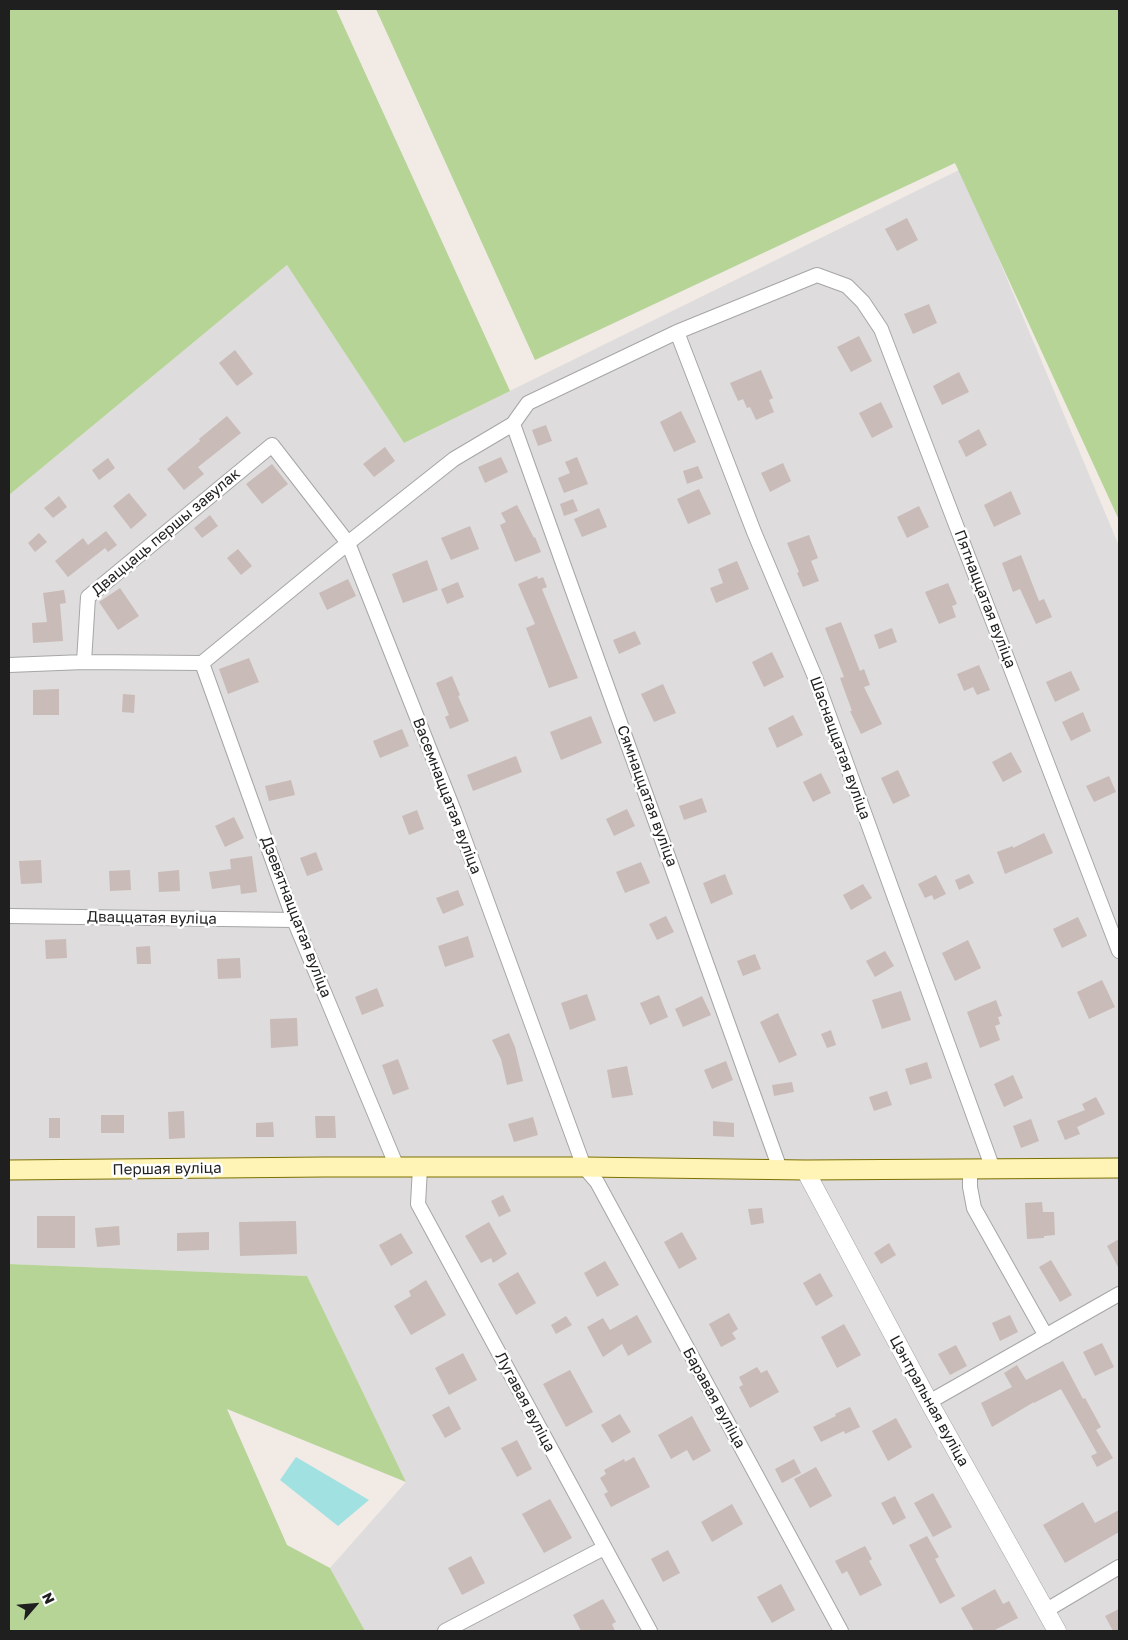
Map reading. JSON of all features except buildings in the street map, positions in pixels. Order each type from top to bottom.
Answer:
[{"type":"main road","name":"Першая вуліца","points":[[9,1170],[324,1167],[584,1167],[780,1170],[1119,1168]]},
{"type":"street","name":"Пятнаццатая вуліца","points":[[677,332],[817,275],[847,286],[863,302],[881,330],[1119,951]]},
{"type":"street","points":[[9,665],[84,662],[202,663],[454,459],[513,424],[528,402],[677,332]]},
{"type":"street","name":"Шаснаццатая вуліца","points":[[677,332],[754,532],[815,677],[992,1169]]},
{"type":"street","name":"Сямнаццатая вуліца","points":[[513,424],[780,1170]]},
{"type":"street","name":"Васемнаццатая вуліца","points":[[272,445],[348,543],[454,811],[584,1167]]},
{"type":"street","name":"Дваццаць першы завулак","points":[[84,662],[88,597],[272,445]]},
{"type":"street","name":"Дзевятнаццатая вуліца","points":[[202,663],[294,920],[397,1167]]},
{"type":"street","name":"Дваццатая вуліца","points":[[9,916],[294,920]]},
{"type":"street","name":"Баравая вуліца","points":[[584,1167],[597,1182],[841,1631]]},
{"type":"street","name":"Лугавая вуліца","points":[[420,1168],[418,1204],[650,1631]]},
{"type":"street","points":[[970,1169],[970,1187],[974,1208],[1046,1336]]},
{"type":"street","name":"Цэнтральная вуліца","points":[[805,1170],[929,1402],[1057,1631]]},
{"type":"street","points":[[929,1402],[1119,1294]]},
{"type":"street","points":[[446,1631],[604,1548]]},
{"type":"street","points":[[1045,1611],[1119,1567]]},
{"type":"shaded area","points":[[961,169],[1119,546],[1119,1631],[365,1631],[330,1568],[406,1482],[307,1276],[9,1264],[9,495],[287,265],[404,443]]},
{"type":"green space","points":[[9,9],[336,9],[510,391],[404,443],[287,265],[9,495]]},
{"type":"green space","points":[[376,9],[1119,9],[1119,520],[955,163],[535,360]]},
{"type":"green space","points":[[9,1264],[307,1276],[406,1482],[227,1409],[287,1545],[330,1568],[365,1631],[9,1631]]},
{"type":"water","points":[[296,1457],[369,1500],[338,1526],[280,1480]]}]
